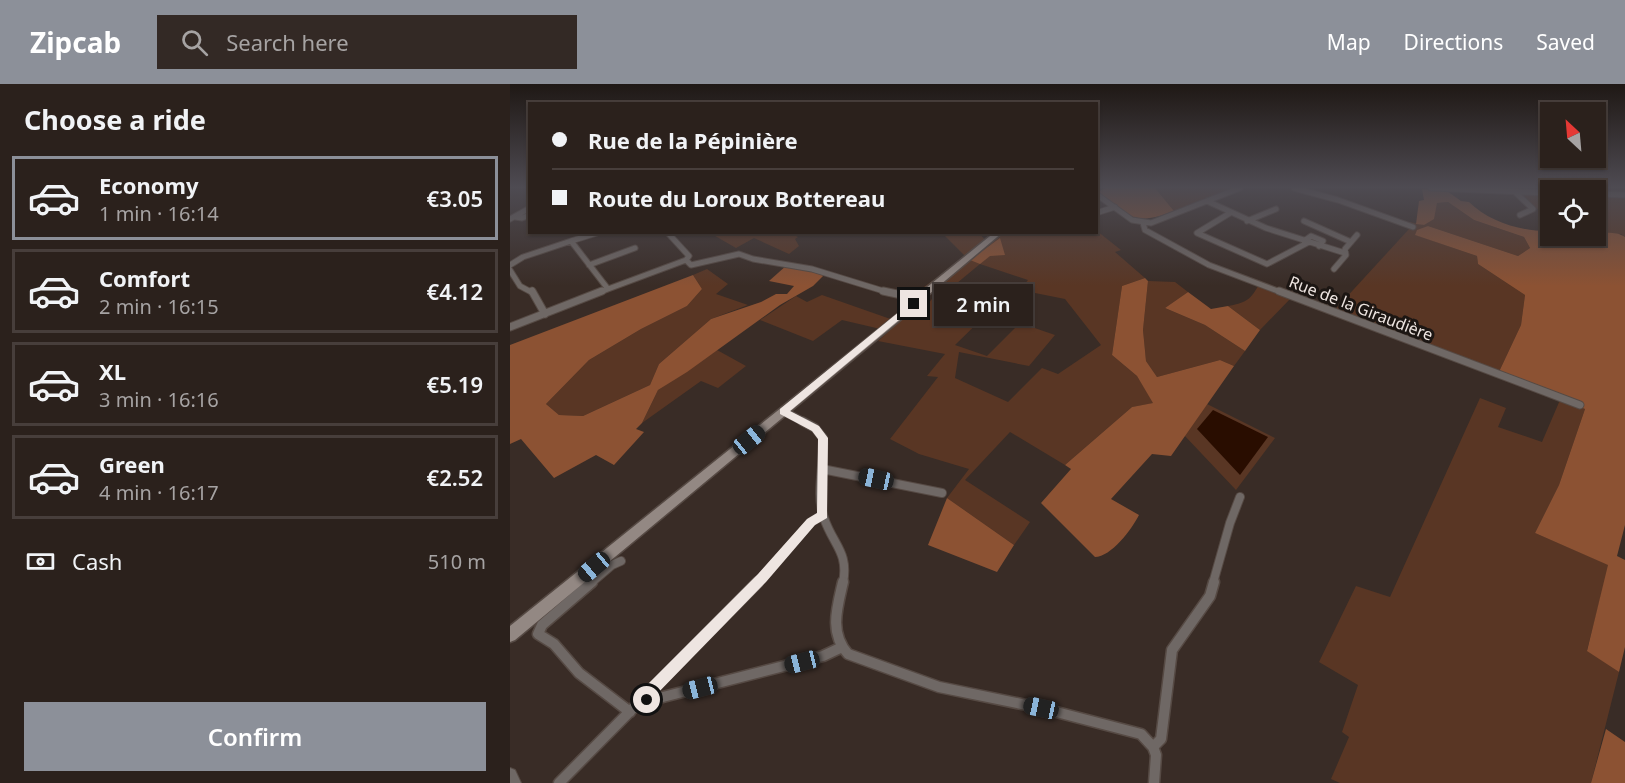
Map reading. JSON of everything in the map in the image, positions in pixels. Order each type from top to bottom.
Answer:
[{"type":"main road","points":[[511,635],[783,411],[912,300],[925,302],[927,299],[924,294],[998,234]]},
{"type":"street","name":"Rue de la Giraudière","points":[[1134,221],[1143,223],[1145,230],[1154,236],[1209,265],[1580,405]]},
{"type":"street","points":[[1143,223],[1158,221]]},
{"type":"street","points":[[1217,221],[1197,232],[1227,248],[1267,264],[1306,242],[1311,236],[1323,241],[1319,246],[1344,253]]},
{"type":"street","points":[[1247,221],[1306,242]]},
{"type":"street","points":[[1305,221],[1351,242]]},
{"type":"street","points":[[1395,221],[1413,227]]},
{"type":"street","points":[[510,265],[523,257],[594,234]]},
{"type":"street","points":[[669,234],[688,256],[686,260]]},
{"type":"street","points":[[1334,269],[1346,255],[1344,253],[1357,236]]},
{"type":"street","points":[[571,241],[608,289]]},
{"type":"street","points":[[589,265],[636,248]]},
{"type":"street","points":[[686,260],[695,266],[724,255],[739,254],[753,259],[812,269],[912,300]]},
{"type":"street","points":[[510,327],[686,260]]},
{"type":"street","points":[[510,270],[520,286],[531,290],[545,314]]},
{"type":"street","points":[[783,411],[820,433],[825,448],[822,469],[823,515],[843,553],[845,566],[835,632],[840,648],[848,654],[939,687],[1132,730],[1141,734],[1154,747],[1157,762],[1154,783]]},
{"type":"street","points":[[822,469],[942,493]]},
{"type":"street","points":[[1154,747],[1161,739],[1172,650],[1210,596],[1230,523],[1240,497]]},
{"type":"street","points":[[559,783],[762,578],[811,522],[823,515]]},
{"type":"street","points":[[621,561],[612,565],[542,626],[538,634],[554,644],[579,673],[630,712]]},
{"type":"street","points":[[643,698],[659,698],[823,657],[840,648]]},
{"type":"street","points":[[510,775],[514,783]]},
{"type":"shaded area","points":[[1416,221],[1431,221],[1424,225],[1416,224]]},
{"type":"shaded area","points":[[1427,221],[1476,221],[1524,237],[1530,248],[1518,256],[1428,226],[1416,235],[1477,256],[1478,264],[1525,295],[1521,325],[1497,376],[1332,313],[1409,229],[1410,222],[1424,225]]},
{"type":"shaded area","points":[[1476,221],[1498,221],[1518,228],[1540,231],[1540,246],[1606,246],[1606,233],[1625,237],[1625,525],[1617,556],[1625,560],[1625,647],[1619,672],[1587,651],[1608,565],[1535,533],[1559,485],[1585,409],[1497,376],[1521,325],[1525,295],[1478,264],[1477,256],[1415,235],[1417,230],[1428,226],[1518,256],[1530,248],[1524,237]]},
{"type":"shaded area","points":[[1606,221],[1625,221],[1625,237],[1621,234],[1606,233]]},
{"type":"shaded area","points":[[1098,232],[1121,250],[1115,252],[1145,278],[1122,286],[1112,355],[1137,376],[1154,403],[1132,407],[1065,465],[1010,432],[965,480],[1030,522],[1014,545],[947,498],[969,469],[919,454],[890,439],[938,377],[927,376],[945,354],[878,341],[889,331],[842,320],[813,341],[760,320],[796,296],[807,302],[822,295],[899,322],[932,299],[935,291],[921,289],[966,257],[943,234],[980,234],[985,240],[993,234],[1098,234]],"holes":[[[980,264],[1028,280],[1020,290],[1065,299],[1101,345],[1058,374],[1042,368],[1008,402],[955,378],[959,352],[1029,366],[1055,335],[1020,323],[987,356],[955,345],[991,310],[945,293]]]},
{"type":"shaded area","points":[[712,234],[792,234],[798,237],[795,239],[799,246],[789,254],[754,238],[736,248]]},
{"type":"shaded area","points":[[1000,238],[1005,255],[990,256],[980,264],[970,260]]},
{"type":"shaded area","points":[[787,265],[824,275],[813,286],[780,305],[687,372],[658,390],[642,423],[636,429],[644,432],[614,465],[596,455],[554,478],[521,439],[510,444],[510,345],[693,275],[702,289],[687,306],[641,329],[589,360],[546,404],[559,415],[583,416],[650,385],[659,364],[711,319],[761,302],[776,294],[787,294],[794,286],[769,281]]},
{"type":"shaded area","points":[[707,269],[728,284],[716,294],[748,305],[711,319],[659,364],[650,385],[583,416],[559,415],[546,404],[589,360],[641,329],[687,306],[702,289],[693,275]]},
{"type":"shaded area","points":[[1145,278],[1148,281],[1143,330],[1146,361],[1157,377],[1220,360],[1234,366],[1171,456],[1152,454],[1111,499],[1139,515],[1114,547],[1101,556],[1095,557],[1041,503],[1071,469],[1065,465],[1132,407],[1153,403],[1137,376],[1112,355],[1122,286]]},
{"type":"shaded area","points":[[1148,281],[1175,282],[1188,292],[1165,308],[1205,325],[1245,351],[1234,366],[1220,360],[1157,377],[1146,361],[1143,330]]},
{"type":"shaded area","points":[[1258,286],[1291,298],[1260,330],[1228,306],[1246,300]]},
{"type":"shaded area","points":[[1188,292],[1211,309],[1228,306],[1260,330],[1245,351],[1205,325],[1165,308]]},
{"type":"shaded area","points":[[717,350],[746,366],[718,388],[701,381],[642,423],[658,390]]},
{"type":"shaded area","points":[[1480,398],[1506,408],[1498,427],[1542,442],[1560,400],[1585,409],[1559,485],[1535,533],[1609,565],[1587,650],[1619,672],[1591,783],[1340,783],[1331,779],[1349,737],[1342,732],[1358,685],[1319,662],[1356,586],[1390,597]]},
{"type":"shaded area","points":[[1207,404],[1275,438],[1236,490],[1184,435]]},
{"type":"shaded area","points":[[1213,410],[1268,437],[1240,475],[1197,429]]},
{"type":"shaded area","points":[[947,498],[1014,545],[997,572],[928,545]]},
{"type":"shaded area","points":[[1606,729],[1625,742],[1625,783],[1591,783]]},
{"type":"route","points":[[647,700],[643,698],[762,578],[811,522],[823,515],[822,469],[825,448],[823,438],[815,428],[783,411],[914,304]]}]
